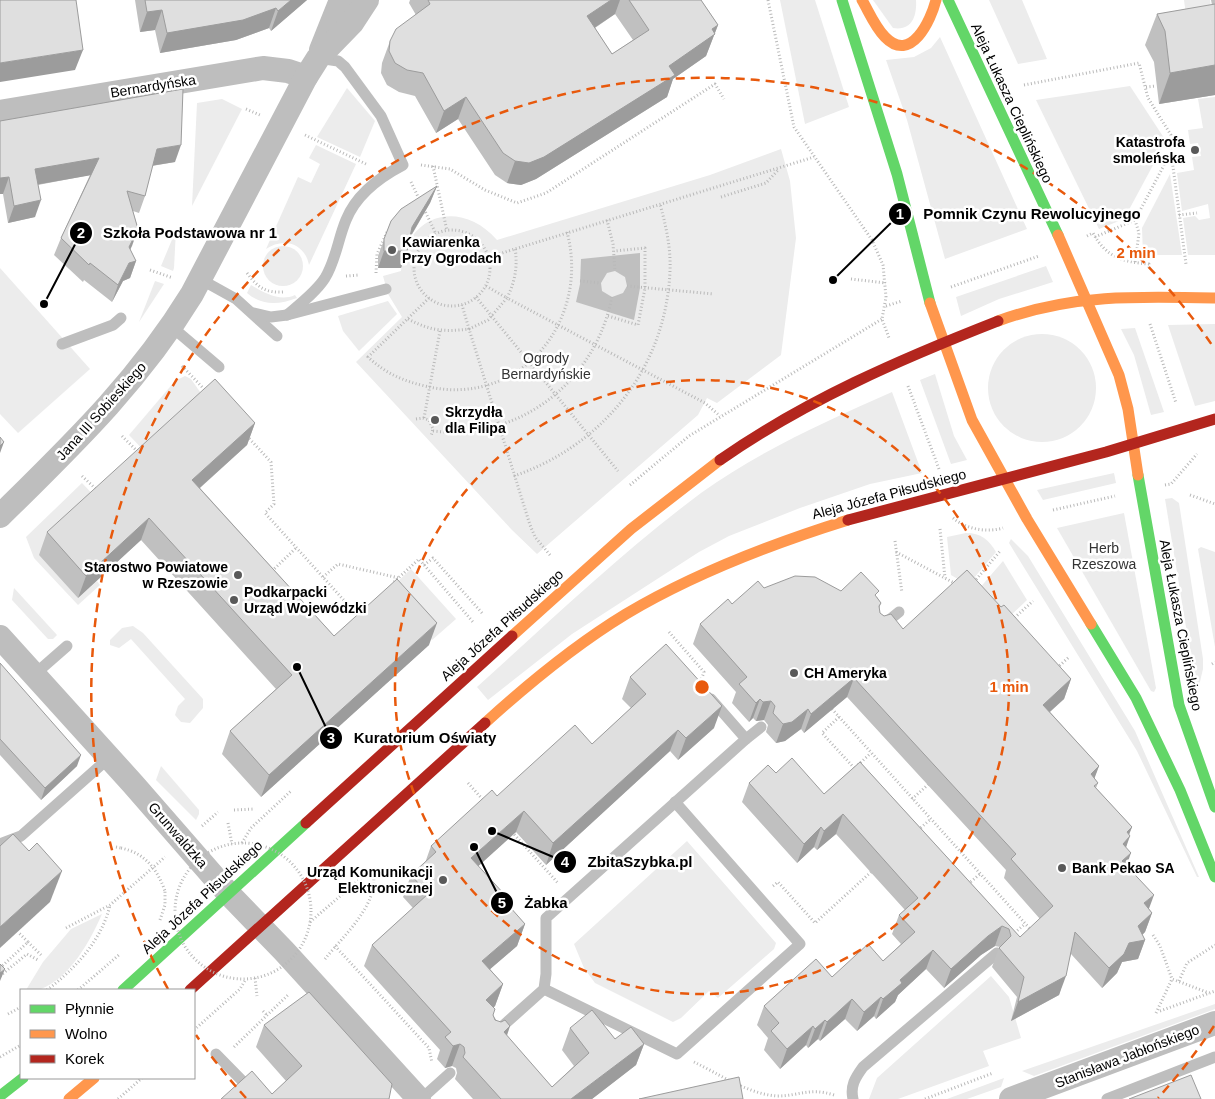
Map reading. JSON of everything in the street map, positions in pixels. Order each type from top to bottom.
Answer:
[{"type":"main road","points":[[842,0],[897,174],[927,294],[972,420],[1004,478],[1140,707],[1180,790],[1215,877]]},
{"type":"main road","points":[[862,0],[885,36],[891,41],[900,44],[913,42],[921,35],[929,23],[936,0]]},
{"type":"main road","name":"Aleja Łukasza Cieplińskiego","points":[[948,0],[1119,375],[1128,409],[1144,515],[1180,705],[1215,807]]},
{"type":"main road","points":[[1086,300],[1150,297],[1215,298]]},
{"type":"main road","name":"Aleja Józefa Piłsudskiego","points":[[124,989],[592,563],[655,509],[724,457],[796,412],[879,370],[1017,313],[1054,304],[1086,300]]},
{"type":"main road","points":[[1134,444],[1215,419]]},
{"type":"main road","name":"Aleja Józefa Piłsudskiego","points":[[191,989],[527,684],[602,630],[651,599],[693,578],[780,541],[872,512],[1134,444]]},
{"type":"main road","points":[[0,1096],[23,1079]]},
{"type":"main road","points":[[69,1099],[93,1079]]},
{"type":"street","name":"Jana III Sobieskiego","points":[[0,516],[118,397],[172,327],[200,279],[312,68],[341,0]]},
{"type":"street","name":"Jana III Sobieskiego","points":[[312,68],[352,23],[367,0]]},
{"type":"street","name":"Bernardyńska","points":[[0,112],[263,68],[288,71],[312,68]]},
{"type":"street","name":"Grunwaldzka","points":[[0,637],[110,758],[228,893],[420,1099]]},
{"type":"street","name":"Stanisława Jabłońskiego","points":[[1012,1099],[1215,1023]]},
{"type":"lane","points":[[287,316],[324,280],[332,264],[346,218],[360,197],[387,173],[403,165],[381,116],[345,68],[338,61],[312,68]]},
{"type":"lane","points":[[200,279],[236,299],[254,313],[277,336]]},
{"type":"lane","points":[[254,313],[271,317],[287,316],[386,289]]},
{"type":"lane","points":[[62,344],[113,325],[121,318]]},
{"type":"lane","points":[[172,327],[219,367]]},
{"type":"lane","points":[[879,628],[899,612]]},
{"type":"lane","points":[[35,674],[66,646]]},
{"type":"lane","points":[[699,685],[746,739]]},
{"type":"lane","points":[[492,1036],[544,989],[546,974],[546,918],[761,727]]},
{"type":"lane","points":[[0,844],[21,836],[110,758]]},
{"type":"lane","points":[[544,989],[677,1054],[800,944],[675,802]]},
{"type":"lane","points":[[848,1098],[855,1078],[863,1067],[997,952]]},
{"type":"lane","points":[[216,1054],[260,1099]]},
{"type":"lane","points":[[1107,1099],[1215,1057]]},
{"type":"lane","points":[[420,1099],[450,1073]]},
{"type":"path","points":[[768,0],[794,127],[872,240],[883,265],[886,283],[886,306],[882,319],[886,332]]},
{"type":"path","points":[[1024,85],[1139,63],[1148,98],[1171,135],[1171,152],[1186,264]]},
{"type":"path","points":[[436,234],[403,165],[433,166],[450,169],[484,190],[517,204],[546,193],[715,84],[724,99]]},
{"type":"path","points":[[1146,88],[1156,86]]},
{"type":"path","points":[[246,109],[265,118]]},
{"type":"path","points":[[305,135],[387,173]]},
{"type":"path","points":[[1095,237],[1135,220],[1171,152]]},
{"type":"path","points":[[489,257],[814,157]]},
{"type":"path","points":[[433,166],[447,231]]},
{"type":"path","points":[[721,197],[766,183],[780,167]]},
{"type":"path","points":[[414,208],[421,203]]},
{"type":"path","points":[[514,476],[551,461],[590,436],[621,404],[643,370],[660,332],[668,290],[669,244],[660,204]]},
{"type":"path","points":[[1179,215],[1197,213]]},
{"type":"path","points":[[607,220],[614,251],[615,271]]},
{"type":"path","points":[[1135,220],[1139,233],[1135,263]]},
{"type":"path","points":[[376,273],[375,263],[379,244],[392,226]]},
{"type":"path","points":[[447,231],[465,232],[484,246],[489,257],[490,273],[486,286],[476,297],[462,305],[443,305],[428,298],[418,284],[414,267],[416,255],[422,245],[436,234],[447,231]]},
{"type":"path","points":[[428,298],[368,357],[396,377],[429,388],[459,390],[487,385],[504,378],[529,362],[545,346],[559,326],[566,309],[571,288],[572,255],[568,232]]},
{"type":"path","points":[[1093,233],[1106,252],[1115,258],[1149,264]]},
{"type":"path","points":[[408,319],[424,328],[440,331],[469,329],[492,316],[507,298],[514,284],[517,260],[515,248]]},
{"type":"path","points":[[608,314],[638,325],[645,288],[645,248],[614,251]]},
{"type":"path","points":[[953,286],[1040,255]]},
{"type":"path","points":[[150,270],[166,276]]},
{"type":"path","points":[[247,274],[256,285],[270,293],[290,290]]},
{"type":"path","points":[[851,279],[886,283]]},
{"type":"path","points":[[580,281],[601,283]]},
{"type":"path","points":[[486,286],[705,402],[720,416]]},
{"type":"path","points":[[627,286],[714,294]]},
{"type":"path","points":[[476,297],[618,471]]},
{"type":"path","points":[[433,431],[466,432],[499,426],[538,408],[556,394],[579,371],[597,346],[612,297]]},
{"type":"path","points":[[886,306],[899,302]]},
{"type":"path","points":[[462,305],[514,476],[535,537],[550,554]]},
{"type":"path","points":[[630,485],[688,436],[882,319]]},
{"type":"path","points":[[1150,326],[1178,410]]},
{"type":"path","points":[[424,418],[440,331]]},
{"type":"path","points":[[182,366],[208,393]]},
{"type":"path","points":[[907,384],[939,469]]},
{"type":"path","points":[[416,419],[424,418],[431,423],[433,431],[431,436]]},
{"type":"path","points":[[246,434],[271,462],[274,504],[264,513],[359,617]]},
{"type":"path","points":[[122,436],[138,452],[133,457]]},
{"type":"path","points":[[1171,484],[1194,455]]},
{"type":"path","points":[[82,476],[97,490],[102,486]]},
{"type":"path","points":[[1047,511],[1121,495]]},
{"type":"path","points":[[1190,495],[1215,504]]},
{"type":"path","points":[[953,519],[963,525],[990,532],[1005,528]]},
{"type":"path","points":[[940,529],[945,579]]},
{"type":"path","points":[[895,541],[902,594]]},
{"type":"path","points":[[271,572],[296,548]]},
{"type":"path","points":[[971,586],[1001,550]]},
{"type":"path","points":[[896,552],[963,588]]},
{"type":"path","points":[[424,565],[433,558],[483,614]]},
{"type":"path","points":[[392,585],[419,559],[473,622]]},
{"type":"path","points":[[322,578],[338,564],[399,578]]},
{"type":"path","points":[[951,592],[958,585]]},
{"type":"path","points":[[1007,625],[1034,601]]},
{"type":"path","points":[[353,623],[366,610]]},
{"type":"path","points":[[669,632],[704,672],[699,685]]},
{"type":"path","points":[[1054,670],[1069,657]]},
{"type":"path","points":[[832,709],[1035,936]]},
{"type":"path","points":[[839,717],[822,733],[861,776]]},
{"type":"path","points":[[854,768],[871,753]]},
{"type":"path","points":[[912,798],[934,779]]},
{"type":"path","points":[[468,783],[487,804]]},
{"type":"path","points":[[242,843],[251,828],[292,790]]},
{"type":"path","points":[[234,810],[255,809]]},
{"type":"path","points":[[914,834],[931,819]]},
{"type":"path","points":[[228,823],[232,844]]},
{"type":"path","points":[[506,826],[570,897]]},
{"type":"path","points":[[242,843],[257,844],[271,849],[295,867],[308,892],[310,922],[300,948],[281,968],[255,978],[246,979],[230,978],[214,973],[194,958],[180,938],[175,906],[180,884],[193,865],[211,851],[232,844],[242,843]]},
{"type":"path","points":[[118,848],[131,850],[152,865],[165,891],[165,905],[160,921],[155,927]]},
{"type":"path","points":[[322,963],[368,905],[375,879],[372,869]]},
{"type":"path","points":[[66,928],[110,905],[148,872]]},
{"type":"path","points":[[783,888],[815,923],[871,872]]},
{"type":"path","points":[[310,922],[367,873]]},
{"type":"path","points":[[964,888],[980,874]]},
{"type":"path","points":[[48,989],[67,975],[95,942],[110,905]]},
{"type":"path","points":[[165,905],[175,906]]},
{"type":"path","points":[[1009,938],[1024,924]]},
{"type":"path","points":[[18,932],[41,956]]},
{"type":"path","points":[[1152,935],[1160,946],[1172,979],[1158,1012],[1215,992]]},
{"type":"path","points":[[0,968],[28,942]]},
{"type":"path","points":[[1179,981],[1187,963],[1215,944]]},
{"type":"path","points":[[335,946],[430,1048],[433,1071],[439,1082]]},
{"type":"path","points":[[79,989],[125,950]]},
{"type":"path","points":[[0,976],[27,954],[38,960]]},
{"type":"path","points":[[255,978],[256,996]]},
{"type":"path","points":[[195,1029],[240,989],[246,979]]},
{"type":"path","points":[[1172,979],[1210,993]]},
{"type":"path","points":[[244,1038],[292,990]]},
{"type":"path","points":[[8,1014],[20,1007]]},
{"type":"path","points":[[263,1011],[267,1015]]},
{"type":"path","points":[[0,1058],[20,1046]]},
{"type":"path","points":[[677,1054],[756,1091],[777,1096],[819,1090],[848,1098]]},
{"type":"path","points":[[924,1099],[993,1073]]},
{"type":"path","points":[[118,1099],[141,1079]]},
{"type":"path","points":[[735,1082],[736,1090]]},
{"type":"green space","points":[[780,0],[815,0],[849,107],[805,124]]},
{"type":"green space","points":[[873,0],[916,0],[916,12],[909,25],[893,28]]},
{"type":"green space","points":[[989,0],[1022,0],[1047,59],[1018,64]]},
{"type":"green space","points":[[1184,0],[1210,0],[1214,31],[1187,23]]},
{"type":"green space","points":[[940,37],[1027,229],[945,259],[907,120],[886,60],[914,57],[931,48]]},
{"type":"green space","points":[[1130,86],[1166,141],[1124,219],[1099,229],[1036,100]]},
{"type":"green space","points":[[347,88],[375,121],[360,157],[317,137]]},
{"type":"green space","points":[[1215,97],[1215,255],[1188,255],[1183,218],[1195,216],[1199,220],[1210,218],[1208,204],[1182,211],[1177,173],[1194,170],[1192,157],[1201,156],[1198,143],[1190,144],[1188,130],[1203,128],[1198,99]]},
{"type":"green space","points":[[222,99],[242,109],[192,206],[197,103]]},
{"type":"green space","points":[[316,145],[356,164],[309,265],[303,252],[292,244],[279,243],[266,249],[298,177],[311,183],[320,164],[309,158]]},
{"type":"green space","name":"Ogrody Bernardyńskie","points":[[781,149],[790,181],[796,238],[781,355],[717,403],[707,398],[698,415],[537,554],[512,530],[356,362],[402,317],[388,294],[383,276],[401,271],[405,252],[412,236],[423,225],[437,218],[451,216],[467,219],[482,227],[497,240],[710,175]]},
{"type":"green space","points":[[1170,174],[1182,255],[1143,255],[1142,228]]},
{"type":"green space","points":[[176,230],[174,268],[173,271],[161,266]]},
{"type":"green space","points":[[287,246],[294,249],[300,255],[303,266],[302,274],[294,283],[287,286],[279,286],[272,283],[264,274],[263,262],[266,255],[275,247]]},
{"type":"green space","points":[[1046,266],[1053,282],[999,299],[961,316],[956,297]]},
{"type":"green space","points":[[0,268],[90,369],[18,433],[0,414]]},
{"type":"green space","points":[[155,281],[164,284],[139,322]]},
{"type":"green space","points":[[251,285],[272,296],[284,298],[295,295],[297,298],[277,303],[265,302],[247,293]]},
{"type":"green space","points":[[388,301],[397,314],[359,351],[343,331],[338,316]]},
{"type":"green space","points":[[1215,324],[1215,401],[1195,406],[1168,325]]},
{"type":"green space","points":[[1135,328],[1164,412],[1151,415],[1134,355],[1121,329]]},
{"type":"green space","points":[[1042,334],[1063,338],[1080,350],[1092,367],[1096,388],[1092,409],[1080,426],[1063,438],[1042,442],[1021,438],[1004,426],[992,409],[988,388],[992,367],[1004,350],[1021,338]]},
{"type":"green space","points":[[935,374],[954,436],[967,460],[951,464],[920,380]]},
{"type":"green space","points":[[185,376],[191,379],[207,402],[149,456],[129,435],[175,381]]},
{"type":"green space","points":[[892,392],[922,473],[870,484],[800,508],[729,536],[699,552],[572,634],[488,700],[477,687],[615,563],[701,493],[770,450]]},
{"type":"green space","points":[[1114,473],[1116,483],[1043,500],[1037,490]]},
{"type":"green space","points":[[82,483],[99,501],[78,598],[97,581],[100,585],[78,605],[34,558],[26,537]]},
{"type":"green space","points":[[1172,498],[1179,503],[1203,659],[1203,669],[1197,694],[1165,499]]},
{"type":"green space","name":"Herb Rzeszowa","points":[[1124,513],[1156,688],[1154,692],[1151,691],[1057,528]]},
{"type":"green space","points":[[966,533],[976,534],[984,538],[996,552],[968,585],[951,575],[947,537]]},
{"type":"green space","points":[[1011,539],[1028,556],[1135,731],[1199,877],[1197,877],[1137,751],[1009,543]]},
{"type":"green space","points":[[1201,547],[1215,552],[1215,647],[1198,549]]},
{"type":"green space","points":[[1003,561],[1027,600],[1006,620],[978,590]]},
{"type":"green space","points":[[411,569],[456,619],[432,640],[392,596],[328,647]]},
{"type":"green space","points":[[14,588],[57,635],[53,639],[48,639],[12,600]]},
{"type":"green space","points":[[133,626],[143,633],[203,699],[203,708],[190,723],[181,722],[175,715],[178,706],[185,699],[131,639],[119,648],[110,645],[110,640],[122,628]]},
{"type":"green space","points":[[161,766],[199,810],[196,820],[156,780]]},
{"type":"green space","points":[[687,841],[776,943],[774,949],[718,998],[709,991],[681,1018],[673,1022],[595,983],[584,968],[574,944]]},
{"type":"green space","points":[[102,914],[92,935],[78,957],[61,976],[41,989],[27,989],[43,962],[71,929]]},
{"type":"green space","points":[[991,976],[1009,997],[1021,1038],[983,1051],[989,1066],[898,1099],[869,1099],[877,1078]]},
{"type":"green space","points":[[1215,1004],[1215,1009],[1034,1076],[1022,1071]]},
{"type":"green space","points":[[1004,1078],[1001,1087],[967,1099],[947,1099]]},
{"type":"shaded area","points":[[640,253],[640,288],[634,320],[576,302],[580,284],[581,259]],"holes":[[[615,271],[625,277],[627,286],[623,293],[612,297],[602,291],[601,283],[607,273]]]},
{"type":"building","points":[[0,0],[76,0],[83,50],[0,63]]},
{"type":"building","points":[[145,0],[291,0],[278,11],[276,8],[243,20],[167,33],[162,10],[147,12]]},
{"type":"building","points":[[428,0],[611,0],[587,16],[612,54],[649,30],[629,0],[701,0],[718,25],[712,29],[715,34],[669,66],[675,75],[544,157],[529,163],[515,161],[503,153],[466,97],[444,111],[423,73],[407,70],[395,63],[389,51],[390,41],[396,29],[430,4]]},
{"type":"building","points":[[1215,4],[1215,65],[1170,73],[1165,31],[1157,14]]},
{"type":"building","points":[[183,89],[181,145],[157,149],[145,196],[127,191],[138,229],[129,247],[136,261],[129,263],[118,285],[90,263],[89,265],[61,238],[99,158],[35,169],[41,200],[14,206],[9,177],[0,178],[0,121]]},
{"type":"building","points":[[437,186],[412,227],[407,251],[384,251],[384,239],[391,221],[401,209]]},
{"type":"building","name":"Podkarpacki Urząd Wojewódzki","points":[[215,379],[255,423],[192,480],[334,636],[397,579],[437,623],[269,775],[230,731],[292,675],[149,518],[86,576],[47,532]]},
{"type":"building","points":[[0,437],[4,442],[0,446]]},
{"type":"building","points":[[967,570],[1001,607],[1004,605],[1071,679],[1043,705],[1099,766],[1091,774],[1098,783],[1094,786],[1132,827],[1127,832],[1130,836],[1123,844],[1131,853],[1122,861],[1154,895],[1144,903],[1152,913],[1138,926],[1145,940],[1129,943],[1124,954],[1109,968],[1075,932],[1066,976],[1018,1002],[1024,977],[999,948],[1011,936],[1009,929],[1002,926],[951,969],[933,950],[900,980],[902,983],[883,999],[881,997],[864,1012],[852,999],[827,1022],[825,1020],[815,1029],[813,1026],[787,1049],[771,1031],[779,1023],[764,1006],[816,959],[832,977],[868,944],[883,961],[915,932],[899,915],[918,898],[843,814],[824,831],[821,827],[804,844],[749,783],[768,765],[776,773],[792,758],[824,794],[860,762],[1020,937],[1053,906],[1011,859],[1016,854],[854,678],[811,714],[808,709],[792,722],[783,724],[773,713],[775,706],[771,701],[763,702],[760,699],[756,703],[739,684],[747,677],[700,624],[728,599],[732,604],[758,581],[764,588],[795,576],[815,577],[841,591],[861,572],[879,591],[875,595],[881,603],[879,606],[880,613],[884,616],[891,614],[903,629]]},
{"type":"building","points":[[666,644],[722,706],[686,738],[678,730],[553,843],[524,811],[471,858],[505,895],[502,898],[525,924],[482,961],[503,984],[486,1000],[495,1009],[493,1015],[495,1020],[501,1022],[505,1020],[510,1026],[504,1032],[552,1087],[589,1053],[570,1028],[592,1010],[615,1039],[631,1027],[644,1044],[571,1099],[501,1099],[463,1057],[465,1053],[464,1047],[460,1044],[453,1046],[445,1037],[451,1032],[372,945],[428,894],[411,875],[436,852],[431,846],[492,790],[497,796],[575,725],[592,744],[646,694],[630,677]]},
{"type":"building","points":[[0,663],[81,755],[45,788],[0,739]]},
{"type":"building","points":[[13,834],[29,851],[37,843],[62,871],[0,927],[0,846]]},
{"type":"building","points":[[0,964],[5,969],[0,973]]},
{"type":"building","points":[[309,992],[392,1084],[389,1099],[221,1099],[252,1071],[272,1094],[302,1066],[264,1025]]},
{"type":"building","points":[[1191,1075],[1201,1099],[1129,1099]]},
{"type":"building","points":[[739,1077],[743,1099],[639,1099]]},
{"type":"traffic: fast","points":[[842,0],[897,174],[930,303]]},
{"type":"traffic: fast","points":[[948,0],[1058,235]]},
{"type":"traffic: fast","points":[[1138,475],[1179,705],[1215,807]]},
{"type":"traffic: fast","points":[[1091,624],[1136,698],[1180,790],[1215,877]]},
{"type":"traffic: fast","points":[[124,989],[306,823]]},
{"type":"traffic: fast","points":[[0,1096],[22,1079]]},
{"type":"traffic: slow","points":[[862,0],[881,33],[894,44],[903,45],[911,42],[925,28],[936,0]]},
{"type":"traffic: slow","points":[[1058,235],[1119,375],[1128,409],[1138,475]]},
{"type":"traffic: slow","points":[[998,321],[1025,312],[1079,301],[1132,297],[1215,298]]},
{"type":"traffic: slow","points":[[930,303],[972,420],[1027,519],[1091,624]]},
{"type":"traffic: slow","points":[[512,636],[631,529],[720,460]]},
{"type":"traffic: slow","points":[[485,723],[518,693],[571,652],[607,626],[652,599],[679,585],[762,549],[848,520]]},
{"type":"traffic: slow","points":[[69,1099],[93,1079]]},
{"type":"traffic: jam","points":[[720,460],[786,418],[855,382],[926,350],[998,321]]},
{"type":"traffic: jam","points":[[848,520],[1106,452],[1215,419]]},
{"type":"traffic: jam","points":[[306,823],[512,636]]},
{"type":"traffic: jam","points":[[191,989],[485,723]]},
{"type":"place","name":"Katastrofa smoleńska","points":[[1195,150]]},
{"type":"place","name":"Kawiarenka Przy Ogrodach","points":[[392,250]]},
{"type":"place","name":"Pomnik Czynu Rewolucyjnego","points":[[833,280]]},
{"type":"place","name":"Szkoła Podstawowa nr 1","points":[[44,304]]},
{"type":"place","name":"Skrzydła dla Filipa","points":[[435,420]]},
{"type":"place","name":"Starostwo Powiatowe w Rzeszowie","points":[[238,575]]},
{"type":"place","name":"Podkarpacki Urząd Wojewódzki","points":[[234,600]]},
{"type":"place","name":"Kuratorium Oświaty","points":[[297,667]]},
{"type":"place","name":"CH Ameryka","points":[[794,673]]},
{"type":"place","name":"ZbitaSzybka.pl","points":[[492,831]]},
{"type":"place","name":"Żabka","points":[[474,847]]},
{"type":"place","name":"Bank Pekao SA","points":[[1062,868]]},
{"type":"place","name":"Urząd Komunikacji Elektronicznej","points":[[443,880]]}]
